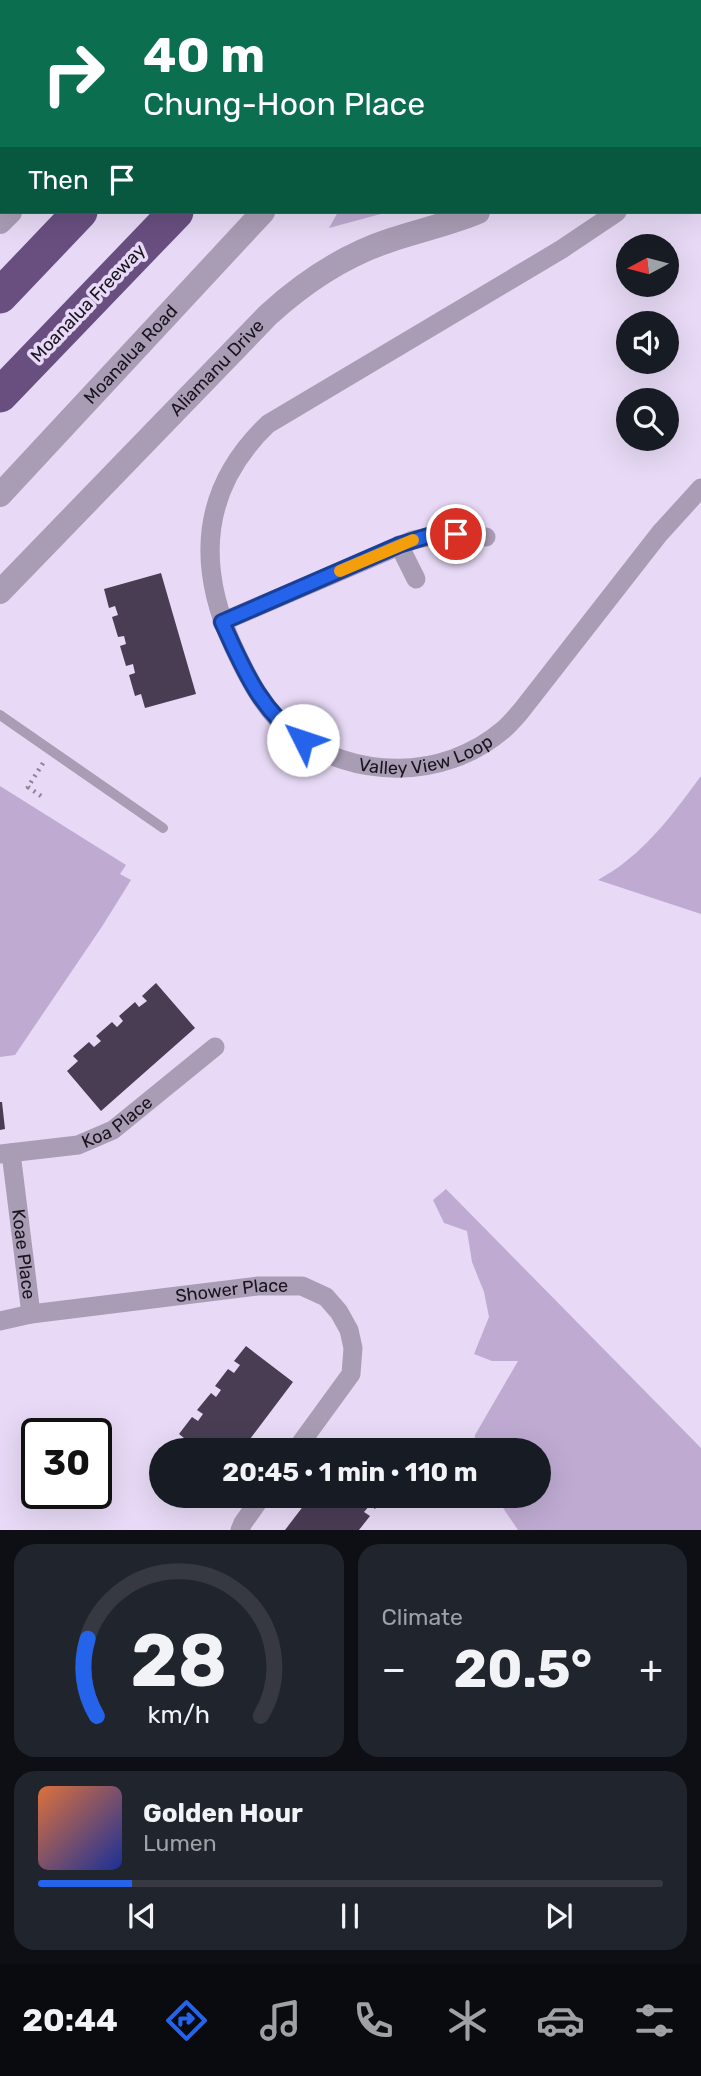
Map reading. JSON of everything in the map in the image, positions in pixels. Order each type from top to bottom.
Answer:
[{"type":"highway","points":[[0,296],[78,214]]},
{"type":"highway","name":"Moanalua Freeway","points":[[0,395],[174,214]]},
{"type":"street","name":"Moanalua Road","points":[[0,495],[261,214]]},
{"type":"street","name":"Aliamanu Drive","points":[[0,592],[289,296],[358,253],[472,214]]},
{"type":"street","name":"Valley View Loop","points":[[614,214],[562,249],[268,424],[251,440],[225,480],[215,503],[211,523],[210,566],[222,622],[260,699],[290,732],[316,750],[365,766],[414,768],[438,764],[483,744],[503,730],[521,711],[660,533],[701,488]]},
{"type":"street","points":[[222,622],[399,545],[442,534],[486,537]]},
{"type":"street","points":[[399,545],[416,579]]},
{"type":"street","name":"Koa Place","points":[[6,1154],[78,1145],[113,1130],[215,1046]]},
{"type":"street","name":"Koae Place","points":[[6,1154],[32,1314]]},
{"type":"street","name":"Shower Place","points":[[0,1321],[32,1314],[258,1286],[302,1286],[326,1297],[339,1312],[349,1330],[353,1348],[351,1374],[304,1438]]},
{"type":"street","points":[[240,1530],[254,1508]]},
{"type":"lane","points":[[0,715],[163,828]]},
{"type":"path","points":[[41,766],[28,788],[41,796]]},
{"type":"shaded area","points":[[337,214],[381,214],[329,228]]},
{"type":"shaded area","points":[[701,776],[701,914],[598,880],[622,865],[656,833]]},
{"type":"shaded area","points":[[0,786],[126,865],[120,874],[131,880],[15,1055],[0,1057]]},
{"type":"shaded area","points":[[446,1189],[701,1448],[701,1530],[518,1530],[503,1508],[551,1508],[551,1438],[475,1438],[518,1361],[492,1361],[474,1354],[489,1317],[484,1292],[472,1262],[467,1231],[444,1223],[433,1200]]},
{"type":"building","points":[[161,573],[196,694],[145,708],[141,694],[135,696],[129,675],[135,673],[133,664],[126,666],[120,646],[126,644],[124,636],[118,637],[112,617],[118,615],[115,606],[109,608],[104,589]]},
{"type":"building","points":[[156,983],[195,1028],[101,1111],[67,1071],[78,1061],[73,1056],[89,1042],[94,1047],[101,1041],[96,1036],[112,1022],[117,1027],[123,1021],[119,1016],[135,1002],[139,1007],[147,1001],[142,996]]},
{"type":"building","points":[[0,1102],[5,1129],[0,1130]]},
{"type":"building","points":[[246,1346],[293,1382],[251,1438],[184,1438],[179,1434],[192,1417],[198,1421],[203,1414],[197,1410],[211,1393],[216,1397],[221,1390],[215,1386],[228,1369],[234,1373],[240,1365],[234,1361]]},
{"type":"building","points":[[302,1508],[367,1508],[364,1512],[370,1516],[359,1530],[285,1530]]},
{"type":"slow traffic","points":[[340,571],[413,540]]},
{"type":"route","points":[[303,740],[290,732],[260,699],[222,622],[399,545],[428,536],[456,534]]}]
